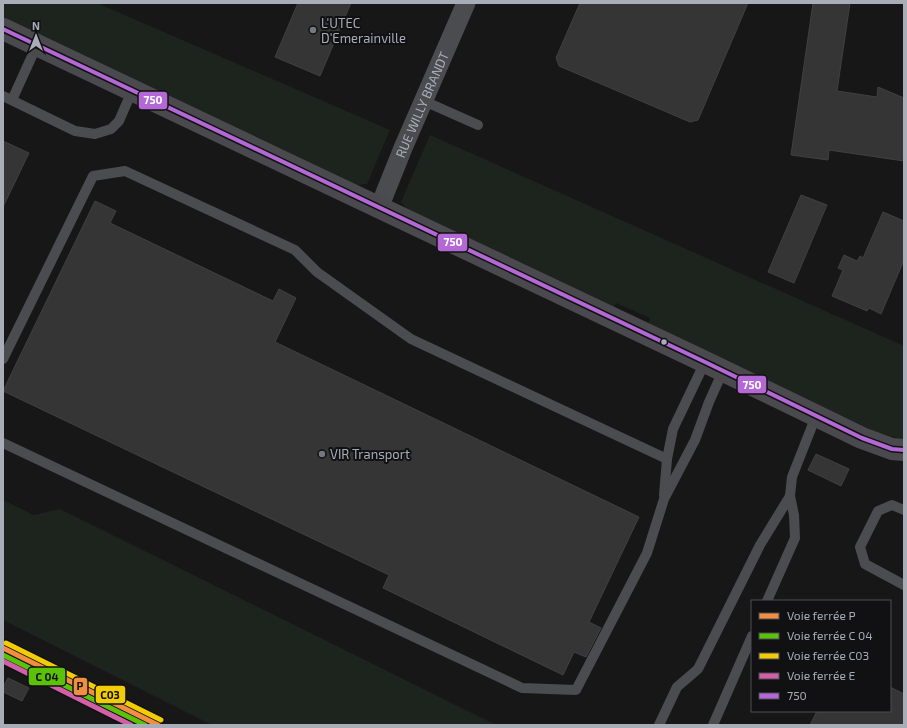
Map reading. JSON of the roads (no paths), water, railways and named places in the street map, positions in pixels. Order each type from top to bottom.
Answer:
[{"type":"street","name":"RUE WILLY BRANDT","points":[[379,208],[466,3]]},
{"type":"street","points":[[3,30],[714,366],[862,438],[892,449],[904,450]]},
{"type":"lane","points":[[37,46],[7,98],[76,132],[96,134],[111,129],[119,121],[132,91]]},
{"type":"lane","points":[[424,101],[478,125]]},
{"type":"lane","points":[[3,359],[93,176],[125,170],[295,250],[316,272],[411,339],[667,459]]},
{"type":"lane","points":[[664,499],[667,459],[672,429],[714,366]]},
{"type":"lane","points":[[3,443],[522,688],[576,690],[647,553],[664,499],[695,440],[709,402],[714,366]]},
{"type":"lane","points":[[767,600],[795,538],[794,515],[790,496],[792,477],[816,416]]},
{"type":"lane","points":[[660,725],[677,687],[698,669],[760,545],[790,496]]},
{"type":"lane","points":[[904,510],[892,505],[878,511],[860,547],[865,564],[904,585]]},
{"type":"lane","points":[[713,725],[751,638]]},
{"type":"rail line","name":"C03","points":[[6,643],[161,720]]},
{"type":"rail line","name":"P","points":[[3,648],[158,725]]},
{"type":"rail line","name":"E","points":[[3,661],[131,725]]},
{"type":"place","name":"L'UTEC D'Emerainville","points":[[313,30]]},
{"type":"place","name":"VIR Transport","points":[[322,454]]}]
